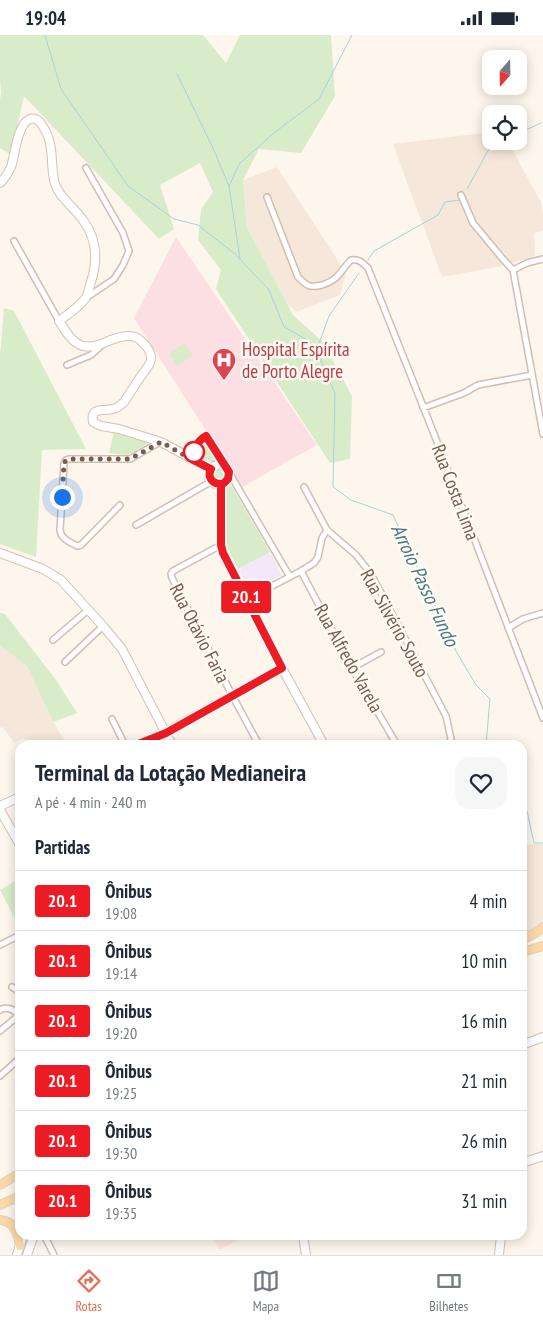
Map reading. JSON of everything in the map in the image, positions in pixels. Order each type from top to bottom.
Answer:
[{"type":"main road","points":[[527,938],[537,933],[543,927]]},
{"type":"main road","points":[[527,951],[543,946]]},
{"type":"main road","points":[[0,1185],[15,1176]]},
{"type":"main road","points":[[0,1205],[15,1198]]},
{"type":"main road","points":[[0,1220],[6,1220],[15,1229]]},
{"type":"main road","points":[[19,1240],[20,1246]]},
{"type":"street","points":[[0,183],[11,167],[23,125],[29,119],[35,119],[40,122],[50,140],[54,181],[57,190],[83,219],[89,229],[96,254],[96,264],[86,298]]},
{"type":"street","points":[[59,321],[86,298],[114,279],[129,251],[123,233],[86,168]]},
{"type":"street","points":[[461,195],[473,223],[512,270],[543,434]]},
{"type":"street","name":"Rua Costa Lima","points":[[267,197],[298,277],[306,285],[314,287],[332,281],[352,260],[358,260],[368,268],[543,718]]},
{"type":"street","points":[[14,241],[59,321],[74,341],[82,346],[103,344]]},
{"type":"street","points":[[512,270],[527,263],[543,259]]},
{"type":"street","points":[[67,365],[91,355],[103,344],[115,338],[132,336],[140,339],[148,347],[150,363],[124,402],[114,409],[97,410],[94,412],[93,422],[101,426],[119,429],[161,442],[211,469]]},
{"type":"street","points":[[423,408],[464,393],[478,385],[532,375]]},
{"type":"street","points":[[193,460],[196,445],[206,436],[290,577]]},
{"type":"street","points":[[120,505],[80,545],[77,546],[62,537],[60,530],[64,463],[66,460],[96,458],[130,459],[161,442]]},
{"type":"street","points":[[216,465],[227,469],[229,475],[224,483],[214,483],[212,481],[209,475],[211,469],[216,465]]},
{"type":"street","points":[[136,525],[212,481]]},
{"type":"street","points":[[221,484],[221,545],[223,553],[321,740]]},
{"type":"street","name":"Rua Silvério Souto","points":[[304,487],[327,530],[356,555],[371,575],[446,716],[450,740]]},
{"type":"street","points":[[247,599],[314,563],[318,557],[322,538],[327,530]]},
{"type":"street","name":"Rua Otávio Faria","points":[[221,545],[173,571],[171,574],[256,740]]},
{"type":"street","points":[[0,553],[43,569],[61,580],[103,626],[122,649],[170,740]]},
{"type":"street","name":"Rua Alfredo Varela","points":[[301,571],[352,667],[394,740]]},
{"type":"street","points":[[53,640],[88,610]]},
{"type":"street","points":[[508,628],[523,619],[543,613]]},
{"type":"street","points":[[65,662],[103,626]]},
{"type":"street","points":[[352,667],[381,652]]},
{"type":"street","points":[[148,740],[166,733],[282,668]]},
{"type":"street","points":[[112,719],[122,740]]},
{"type":"street","points":[[15,800],[0,808],[15,836]]},
{"type":"street","points":[[0,945],[15,938]]},
{"type":"street","points":[[0,1010],[6,1008],[15,1012]]},
{"type":"street","points":[[0,1031],[15,1018]]},
{"type":"street","points":[[527,1043],[543,1037]]},
{"type":"street","points":[[0,1076],[15,1063]]},
{"type":"street","points":[[527,1161],[543,1156]]},
{"type":"street","points":[[17,1255],[22,1240]]},
{"type":"street","points":[[27,1255],[32,1240]]},
{"type":"street","points":[[46,1240],[54,1255]]},
{"type":"street","points":[[304,1240],[306,1255]]},
{"type":"street","points":[[499,1255],[500,1240]]},
{"type":"shaded area","points":[[482,133],[482,150],[513,150],[541,203],[543,231],[534,233],[535,256],[502,266],[442,277],[393,144]]},
{"type":"shaded area","points":[[277,167],[346,273],[340,295],[296,312],[287,303],[247,227],[243,180]]},
{"type":"shaded area","name":"Hospital Espírita de Porto Alegre","points":[[176,237],[317,445],[242,487],[134,318]]},
{"type":"shaded area","points":[[270,552],[282,575],[250,592],[238,569]]},
{"type":"shaded area","points":[[0,646],[27,666],[53,722],[65,740],[25,740],[24,738],[15,740],[14,743],[3,727],[0,728]]},
{"type":"shaded area","points":[[543,844],[543,920],[538,927],[527,933],[527,845]]},
{"type":"shaded area","points":[[214,1240],[237,1240],[220,1250]]},
{"type":"green space","points":[[0,35],[203,35],[226,63],[240,35],[331,35],[335,96],[301,153],[259,149],[243,180],[247,227],[293,315],[323,342],[352,396],[350,459],[330,463],[216,289],[221,270],[198,240],[201,209],[213,192],[200,163],[160,185],[174,229],[159,239],[24,96],[11,155],[0,148]]},
{"type":"green space","points":[[4,308],[14,311],[86,449],[42,450],[36,557],[0,544],[0,356]]},
{"type":"green space","points":[[185,343],[193,355],[177,366],[169,354]]},
{"type":"green space","points":[[114,431],[150,443],[128,455],[109,453]]},
{"type":"green space","points":[[205,440],[217,460],[209,464],[196,458],[198,447]]},
{"type":"green space","points":[[219,467],[227,475],[219,483],[211,475]]},
{"type":"green space","points":[[231,485],[270,552],[238,569],[227,547],[224,490]]},
{"type":"green space","points":[[0,613],[5,614],[56,680],[77,713],[53,722],[27,666],[0,646]]},
{"type":"green space","points":[[15,881],[15,919],[0,890]]},
{"type":"waterway","name":"Arroio Passo Fundo","points":[[45,35],[61,89],[128,186],[174,219],[198,225],[235,254],[269,290],[284,327],[309,341],[316,349],[335,394],[333,487],[351,500],[393,515],[456,651],[476,685],[490,699],[486,740]]},
{"type":"waterway","points":[[229,186],[240,163],[274,133],[319,99],[352,35]]},
{"type":"waterway","points":[[177,74],[229,186],[240,259]]},
{"type":"waterway","points":[[527,129],[541,123]]},
{"type":"waterway","points":[[467,189],[488,150]]},
{"type":"waterway","points":[[368,260],[374,251],[438,215],[445,202],[460,200]]},
{"type":"waterway","points":[[317,349],[329,316],[359,273]]},
{"type":"waterway","name":"Arroio Passo Fundo","points":[[527,811],[534,843],[543,843]]},
{"type":"bus line","name":"20.1","points":[[148,740],[166,733],[282,668],[223,553],[221,545],[221,484],[212,481],[209,475],[211,469],[193,460],[196,445],[206,436],[229,472],[228,479],[224,483]]},
{"type":"place","name":"Hospital Espírita de Porto Alegre","points":[[224,381]]},
{"type":"route","points":[[62,497],[64,463],[66,460],[96,458],[130,459],[161,442],[193,460],[194,452]]}]
